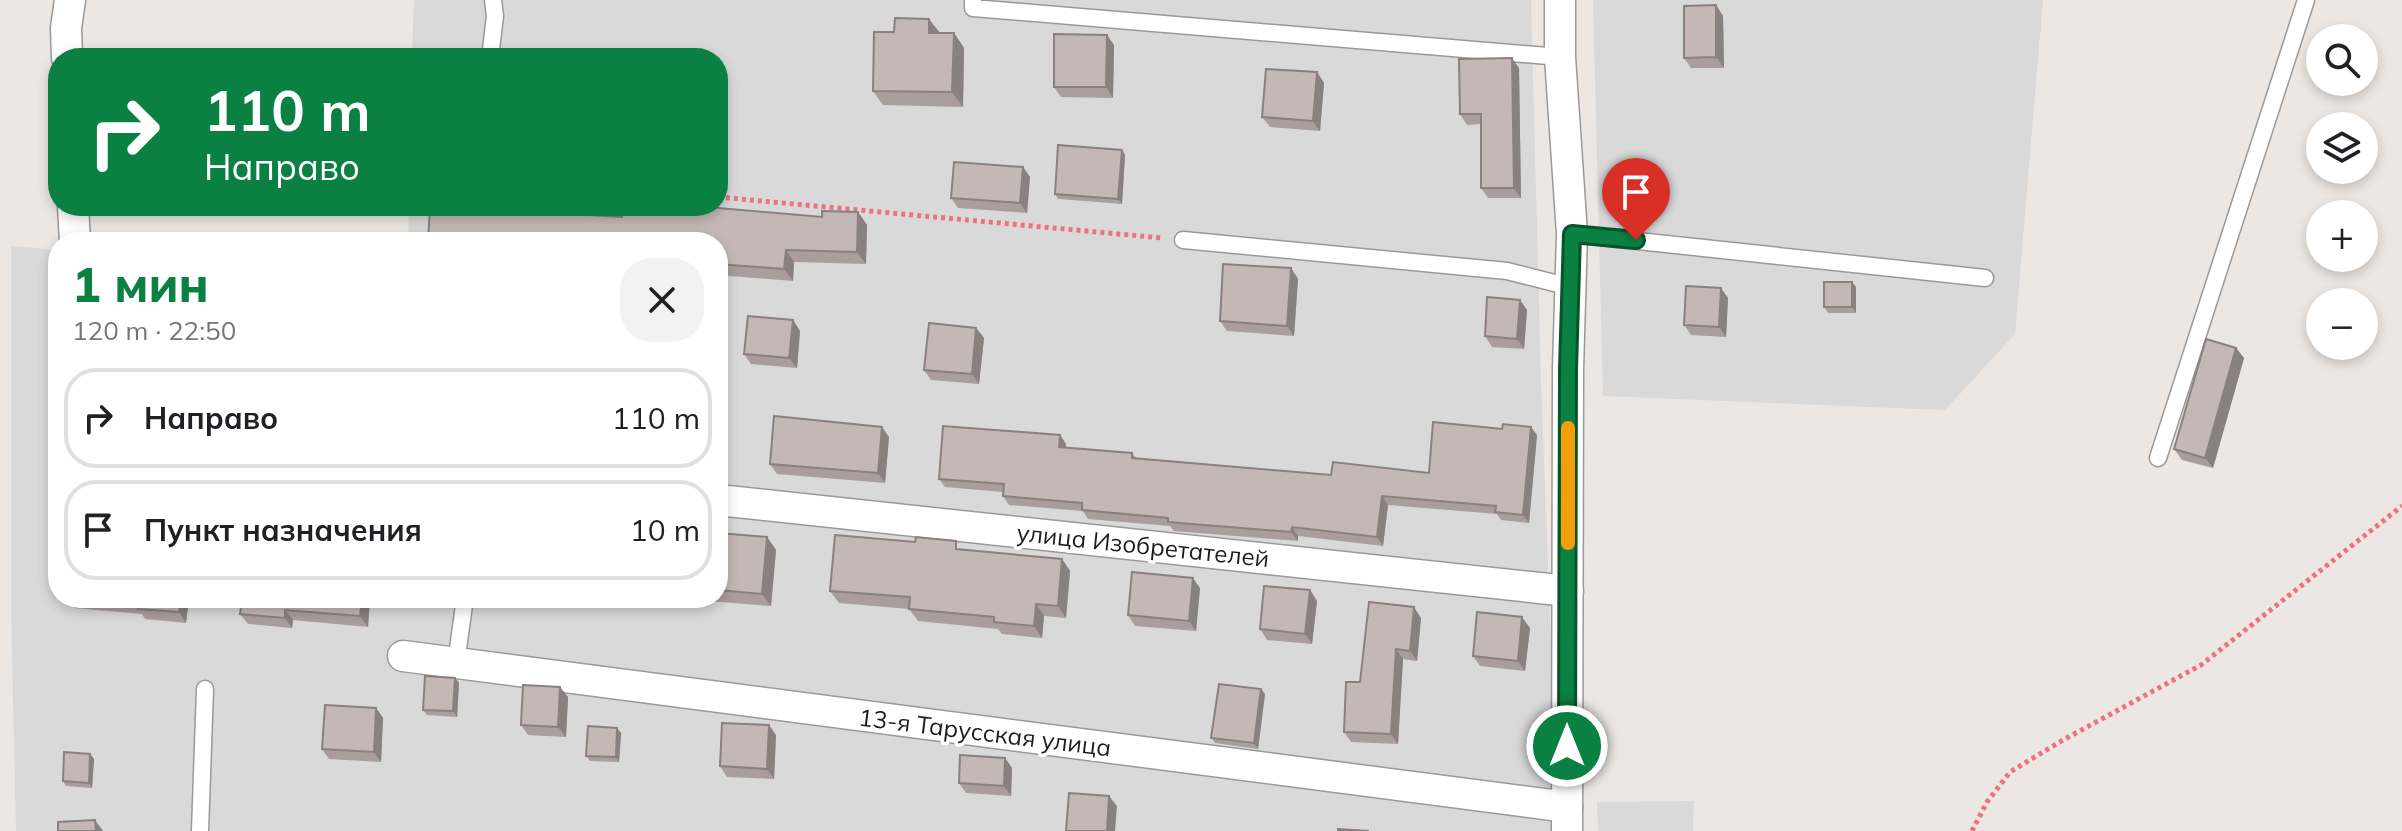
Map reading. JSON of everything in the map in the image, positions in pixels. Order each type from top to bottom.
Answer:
[{"type":"street","points":[[67,48],[70,0]]},
{"type":"street","points":[[1560,0],[1560,57],[1572,234],[1568,369],[1567,819]]},
{"type":"street","name":"улица Изобретателей","points":[[728,501],[1568,591]]},
{"type":"street","name":"13-я Тарусская улица","points":[[403,656],[1567,819]]},
{"type":"lane","points":[[491,48],[495,16],[493,0]]},
{"type":"lane","points":[[973,0],[973,8],[1560,57]]},
{"type":"lane","points":[[2158,458],[2306,0]]},
{"type":"lane","points":[[1572,234],[1985,278]]},
{"type":"lane","points":[[1183,240],[1507,271],[1570,287]]},
{"type":"lane","points":[[456,663],[464,608]]},
{"type":"lane","points":[[200,831],[205,689]]},
{"type":"path","points":[[728,198],[1183,240]]},
{"type":"path","points":[[1972,831],[1987,802],[2010,772],[2201,665],[2402,506]]},
{"type":"shaded area","points":[[414,0],[1531,0],[1558,831],[16,831],[11,610],[11,246],[48,249],[48,608],[728,608],[728,232],[408,232],[409,216],[728,216],[728,48],[412,48]]},
{"type":"shaded area","points":[[1593,0],[2043,0],[2015,334],[1945,410],[1603,396]]},
{"type":"shaded area","points":[[1694,801],[1693,831],[1598,831],[1597,802]]},
{"type":"building","points":[[1716,5],[1716,57],[1684,58],[1684,6]]},
{"type":"building","points":[[895,18],[929,19],[929,33],[954,33],[952,92],[873,91],[874,32],[894,32]]},
{"type":"building","points":[[1054,34],[1107,35],[1106,87],[1054,87]]},
{"type":"building","points":[[1512,58],[1514,188],[1481,188],[1481,114],[1460,114],[1459,59]]},
{"type":"building","points":[[1266,69],[1317,72],[1313,121],[1262,117]]},
{"type":"building","points":[[1058,145],[1122,150],[1118,199],[1055,194]]},
{"type":"building","points":[[954,162],[1023,167],[1020,203],[951,198]]},
{"type":"building","points":[[728,209],[822,217],[822,211],[858,212],[857,252],[786,250],[784,269],[728,265],[728,232],[429,232],[429,216],[728,216]]},
{"type":"building","points":[[1223,264],[1291,268],[1287,326],[1220,321]]},
{"type":"building","points":[[1824,282],[1852,282],[1852,307],[1824,307]]},
{"type":"building","points":[[1686,286],[1721,288],[1719,327],[1684,325]]},
{"type":"building","points":[[1487,297],[1520,300],[1517,339],[1485,336]]},
{"type":"building","points":[[748,316],[793,320],[789,358],[744,354]]},
{"type":"building","points":[[929,323],[976,328],[972,374],[924,370]]},
{"type":"building","points":[[2206,339],[2236,348],[2205,458],[2174,449]]},
{"type":"building","points":[[774,416],[882,427],[878,473],[770,464]]},
{"type":"building","points":[[1433,422],[1502,429],[1503,424],[1531,427],[1523,515],[1495,512],[1496,506],[1382,496],[1377,537],[1292,527],[1291,532],[1168,522],[1168,518],[1082,510],[1082,503],[1003,496],[1004,484],[939,479],[943,426],[1060,435],[1059,447],[1132,453],[1132,458],[1331,475],[1333,462],[1429,473]]},
{"type":"building","points":[[728,534],[767,537],[762,594],[728,591]]},
{"type":"building","points":[[835,535],[915,542],[916,537],[956,541],[956,549],[1062,559],[1058,606],[1036,604],[1034,626],[994,622],[994,617],[909,609],[910,597],[830,591]]},
{"type":"building","points":[[1132,572],[1193,578],[1189,621],[1128,615]]},
{"type":"building","points":[[1264,586],[1310,590],[1305,634],[1260,629]]},
{"type":"building","points":[[1369,602],[1414,607],[1410,651],[1396,649],[1391,734],[1344,732],[1346,682],[1360,682]]},
{"type":"building","points":[[138,608],[180,608],[179,612]]},
{"type":"building","points":[[241,608],[361,608],[360,616],[285,610],[285,618],[240,614]]},
{"type":"building","points":[[1477,612],[1522,617],[1518,661],[1473,656]]},
{"type":"building","points":[[425,676],[455,678],[453,711],[423,710]]},
{"type":"building","points":[[1219,684],[1261,689],[1254,743],[1211,738]]},
{"type":"building","points":[[523,685],[560,687],[558,727],[521,725]]},
{"type":"building","points":[[325,705],[376,708],[374,752],[322,749]]},
{"type":"building","points":[[722,723],[769,725],[767,769],[720,766]]},
{"type":"building","points":[[588,726],[617,728],[616,757],[586,756]]},
{"type":"building","points":[[64,752],[90,754],[89,783],[63,781]]},
{"type":"building","points":[[960,755],[1005,758],[1004,786],[959,783]]},
{"type":"building","points":[[1069,793],[1109,796],[1107,831],[1066,831]]},
{"type":"building","points":[[95,820],[96,831],[58,831],[58,822]]},
{"type":"slow traffic","points":[[1568,428],[1568,543]]},
{"type":"route","points":[[1567,746],[1568,369],[1572,234],[1636,240]]}]
